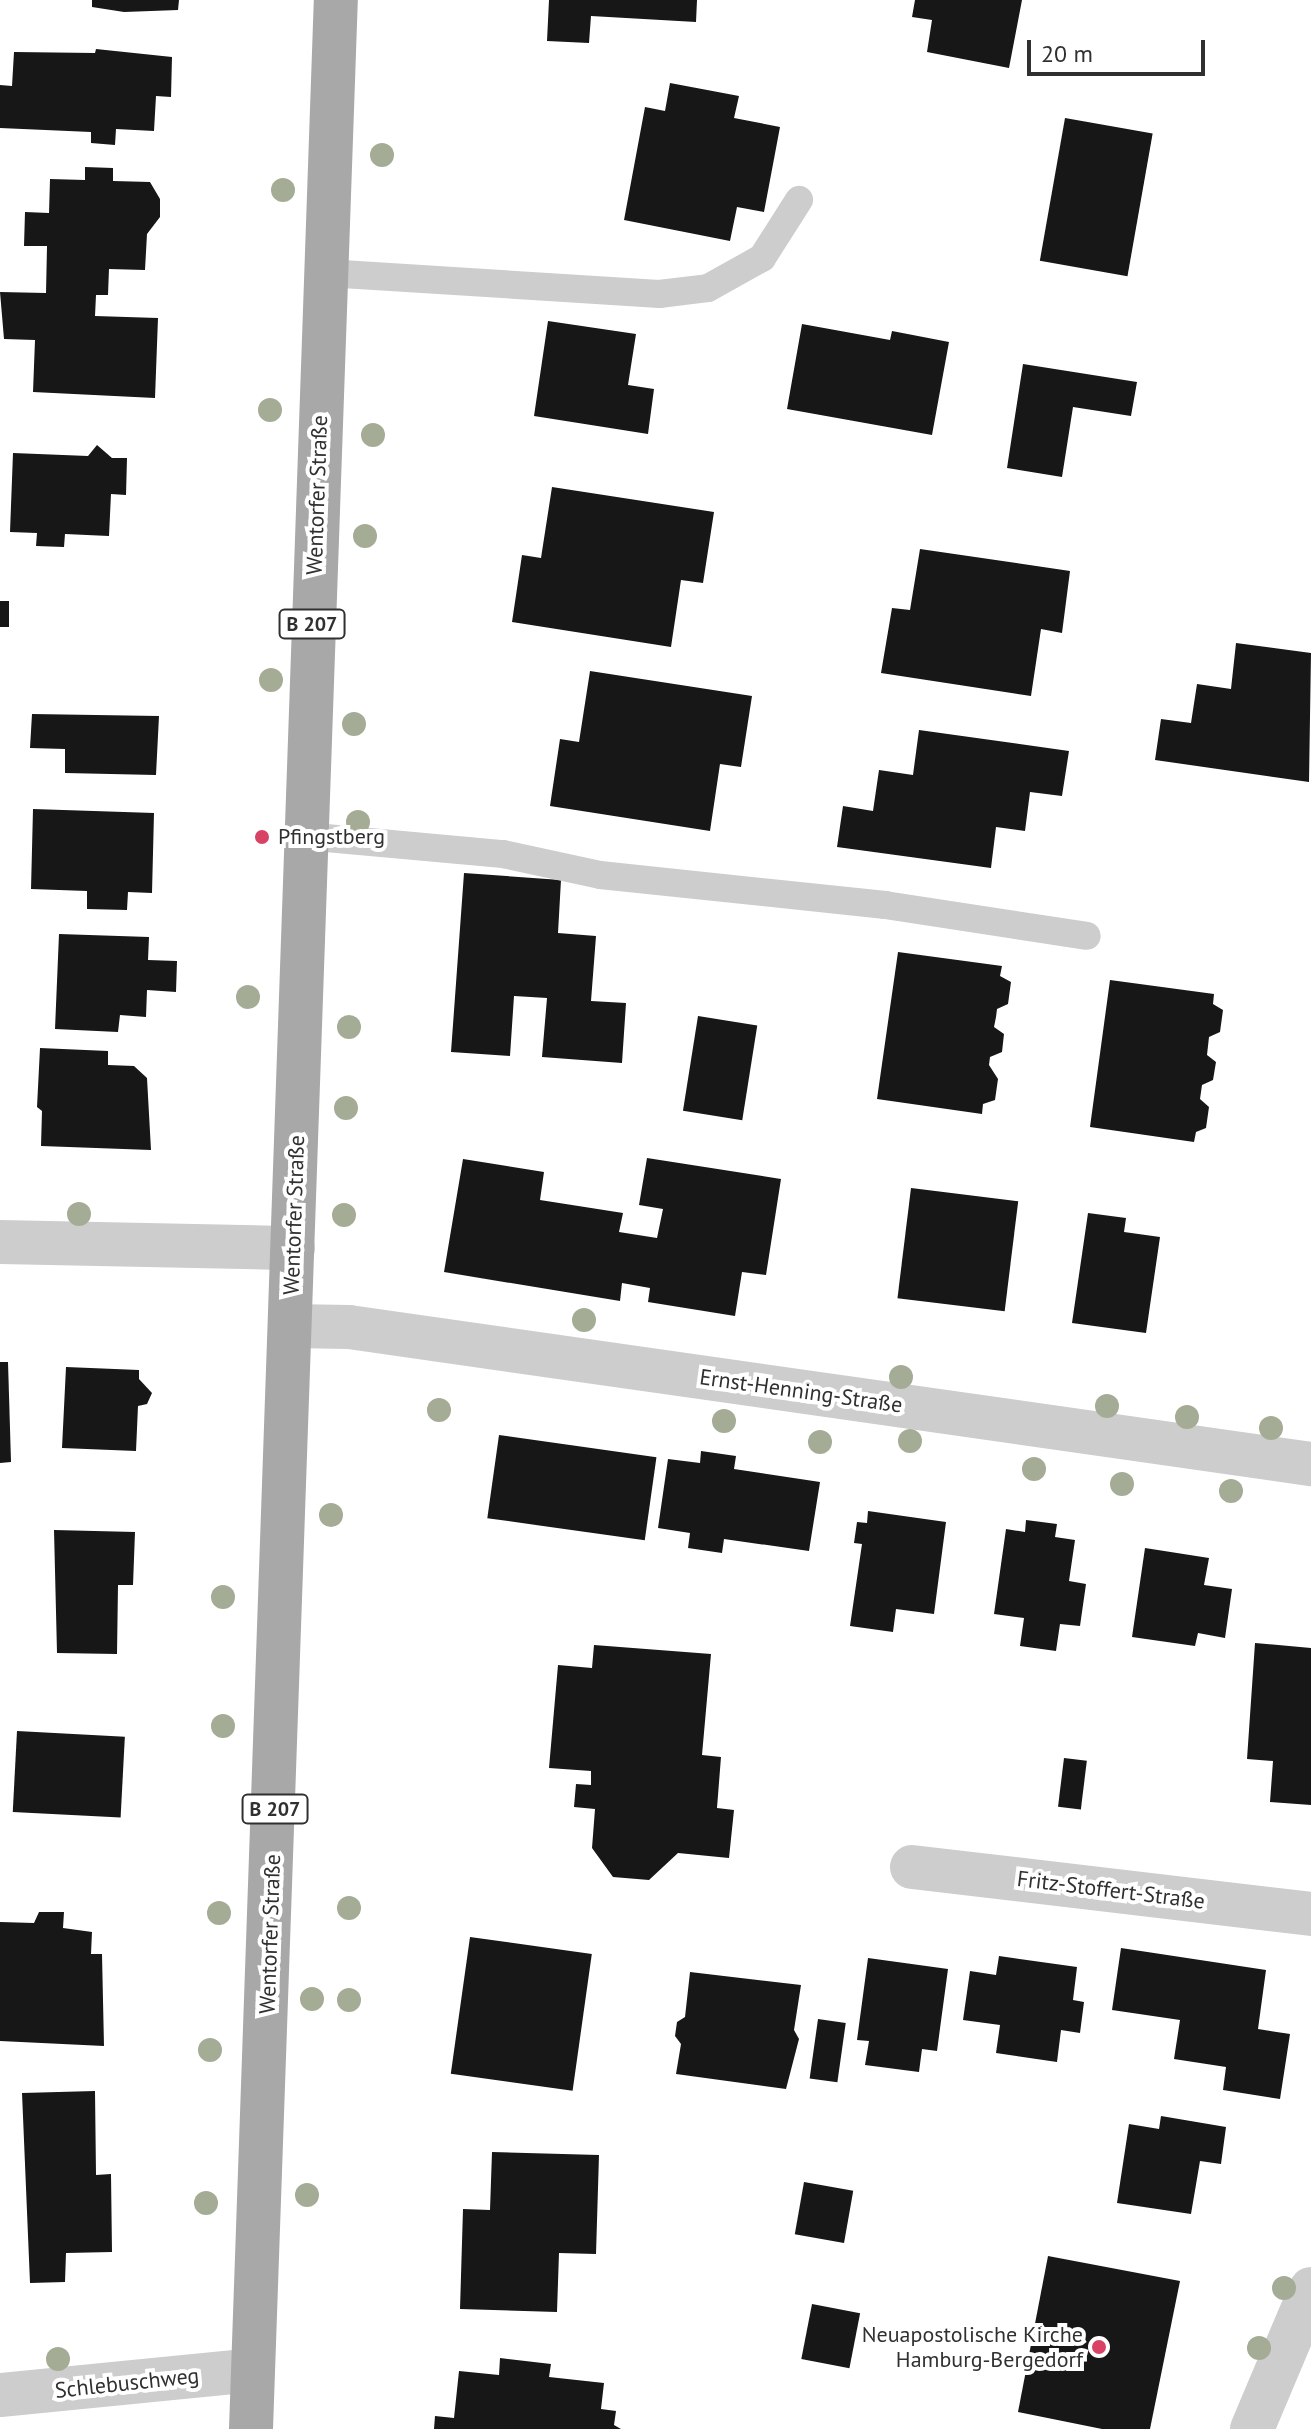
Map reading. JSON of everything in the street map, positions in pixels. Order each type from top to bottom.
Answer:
[{"type":"main road","name":"Wentorfer Straße","points":[[251,2429],[291,1326],[304,836],[336,0]]},
{"type":"street","points":[[0,1242],[293,1248]]},
{"type":"street","name":"Ernst-Henning-Straße","points":[[291,1326],[349,1327],[1311,1464]]},
{"type":"street","name":"Fritz-Stoffert-Straße","points":[[912,1867],[1311,1914]]},
{"type":"street","points":[[1252,2429],[1311,2289]]},
{"type":"street","name":"Schlebuschweg","points":[[0,2395],[253,2370]]},
{"type":"lane","points":[[326,273],[659,294],[708,288],[762,258],[799,200]]},
{"type":"lane","points":[[304,836],[503,854],[651,882],[885,905],[1087,936]]},
{"type":"building","points":[[92,0],[179,0],[178,10],[124,12],[92,7]]},
{"type":"building","points":[[549,0],[697,0],[696,22],[591,16],[589,43],[547,41]]},
{"type":"building","points":[[915,0],[1022,0],[1009,68],[927,52],[932,20],[912,17]]},
{"type":"building","points":[[96,49],[172,57],[171,97],[156,96],[154,131],[116,129],[115,145],[91,143],[91,132],[0,128],[0,85],[12,86],[14,52],[95,53]]},
{"type":"building","points":[[670,83],[739,96],[734,118],[780,127],[764,212],[737,207],[730,241],[624,220],[645,107],[665,111]]},
{"type":"building","points":[[1065,118],[1153,133],[1127,276],[1040,261]]},
{"type":"building","points":[[85,167],[113,168],[113,181],[150,182],[160,199],[160,217],[147,234],[145,270],[109,269],[108,295],[96,295],[95,316],[158,318],[155,398],[33,392],[35,340],[4,339],[0,292],[46,293],[47,246],[24,246],[25,212],[49,213],[50,179],[85,180]]},
{"type":"building","points":[[548,321],[636,334],[628,385],[654,389],[648,434],[534,416]]},
{"type":"building","points":[[802,324],[890,340],[892,331],[949,342],[932,435],[787,409]]},
{"type":"building","points":[[1023,364],[1137,382],[1131,416],[1073,407],[1062,477],[1007,468]]},
{"type":"building","points":[[97,445],[112,458],[127,458],[126,495],[111,494],[109,536],[65,534],[64,547],[36,546],[37,533],[10,532],[13,453],[88,456]]},
{"type":"building","points":[[552,487],[714,512],[703,583],[681,580],[671,647],[512,622],[522,555],[541,558]]},
{"type":"building","points":[[920,549],[1070,571],[1062,633],[1041,629],[1031,696],[881,673],[892,608],[910,610]]},
{"type":"building","points":[[0,601],[9,601],[9,627],[0,627]]},
{"type":"building","points":[[1236,643],[1311,653],[1309,782],[1155,760],[1161,719],[1191,723],[1197,684],[1231,689]]},
{"type":"building","points":[[590,671],[752,696],[741,767],[720,764],[710,831],[550,806],[560,739],[579,742]]},
{"type":"building","points":[[32,714],[159,716],[156,775],[65,773],[65,749],[30,748]]},
{"type":"building","points":[[919,730],[1069,751],[1062,796],[1030,792],[1025,831],[996,827],[991,868],[837,847],[843,806],[873,811],[879,770],[913,775]]},
{"type":"building","points":[[33,809],[154,813],[152,893],[128,892],[127,910],[87,909],[87,891],[31,889]]},
{"type":"building","points":[[464,873],[561,880],[558,933],[596,936],[591,1001],[626,1003],[622,1063],[542,1057],[547,998],[514,996],[510,1056],[451,1052]]},
{"type":"building","points":[[59,934],[149,937],[148,960],[177,961],[176,992],[147,990],[146,1017],[120,1015],[118,1032],[55,1029]]},
{"type":"building","points":[[898,952],[1002,966],[1000,976],[1011,982],[1008,1004],[997,1009],[994,1027],[1004,1034],[1002,1052],[990,1057],[989,1065],[998,1079],[995,1100],[983,1104],[982,1114],[877,1099]]},
{"type":"building","points":[[1110,980],[1214,994],[1213,1004],[1223,1010],[1220,1032],[1209,1037],[1207,1055],[1216,1062],[1213,1080],[1202,1085],[1200,1099],[1209,1107],[1206,1128],[1196,1132],[1194,1142],[1090,1127]]},
{"type":"building","points":[[698,1016],[757,1025],[742,1120],[683,1111]]},
{"type":"building","points":[[40,1048],[108,1051],[108,1065],[134,1066],[147,1078],[151,1150],[41,1146],[42,1111],[37,1107]]},
{"type":"building","points":[[647,1158],[781,1179],[766,1275],[742,1272],[735,1316],[648,1302],[650,1288],[622,1283],[620,1301],[444,1272],[463,1159],[544,1172],[540,1200],[623,1213],[619,1232],[657,1238],[663,1209],[639,1205]]},
{"type":"building","points":[[911,1188],[1018,1201],[1005,1311],[897,1298]]},
{"type":"building","points":[[1088,1213],[1126,1218],[1124,1232],[1160,1237],[1146,1333],[1072,1323]]},
{"type":"building","points":[[0,1362],[8,1362],[11,1462],[0,1463]]},
{"type":"building","points":[[66,1367],[139,1370],[139,1379],[152,1393],[147,1404],[138,1406],[136,1451],[62,1448]]},
{"type":"building","points":[[499,1435],[656,1457],[645,1540],[487,1518]]},
{"type":"building","points":[[701,1451],[736,1456],[734,1469],[820,1482],[809,1551],[724,1539],[722,1553],[688,1548],[690,1533],[658,1528],[668,1459],[700,1463]]},
{"type":"building","points":[[868,1511],[946,1522],[934,1614],[896,1609],[893,1632],[850,1626],[862,1544],[854,1543],[857,1522],[867,1523]]},
{"type":"building","points":[[1026,1520],[1057,1524],[1055,1537],[1075,1540],[1069,1581],[1086,1584],[1080,1626],[1060,1624],[1056,1651],[1020,1646],[1024,1618],[994,1614],[1006,1529],[1025,1532]]},
{"type":"building","points":[[54,1530],[135,1532],[133,1585],[118,1585],[117,1654],[57,1653]]},
{"type":"building","points":[[1145,1548],[1209,1558],[1204,1585],[1232,1589],[1225,1638],[1198,1633],[1195,1646],[1132,1637]]},
{"type":"building","points":[[1255,1643],[1311,1648],[1311,1805],[1270,1802],[1273,1761],[1247,1759]]},
{"type":"building","points":[[594,1645],[711,1654],[702,1755],[721,1757],[717,1808],[734,1810],[729,1858],[678,1853],[649,1880],[613,1877],[592,1848],[595,1809],[574,1807],[576,1784],[591,1785],[591,1771],[549,1768],[558,1665],[592,1668]]},
{"type":"building","points":[[17,1731],[125,1737],[121,1818],[13,1812]]},
{"type":"building","points":[[1064,1758],[1087,1761],[1081,1809],[1058,1807]]},
{"type":"building","points":[[39,1912],[64,1912],[63,1928],[92,1932],[91,1954],[102,1954],[104,2046],[0,2041],[0,1922],[34,1923]]},
{"type":"building","points":[[470,1937],[592,1954],[573,2091],[451,2074]]},
{"type":"building","points":[[1121,1948],[1266,1970],[1258,2029],[1290,2034],[1280,2099],[1223,2090],[1226,2067],[1174,2059],[1180,2020],[1112,2010]]},
{"type":"building","points":[[999,1956],[1077,1967],[1073,2000],[1084,2002],[1080,2033],[1061,2030],[1057,2062],[996,2053],[1000,2025],[963,2020],[970,1971],[996,1975]]},
{"type":"building","points":[[868,1958],[948,1969],[937,2051],[922,2049],[919,2072],[865,2065],[869,2041],[857,2040]]},
{"type":"building","points":[[690,1972],[801,1985],[794,2030],[799,2039],[786,2089],[676,2074],[681,2044],[675,2036],[677,2022],[685,2017]]},
{"type":"building","points":[[818,2019],[846,2023],[837,2082],[810,2078]]},
{"type":"building","points":[[95,2091],[96,2175],[111,2174],[112,2252],[66,2253],[65,2282],[30,2283],[22,2093]]},
{"type":"building","points":[[1161,2116],[1226,2127],[1221,2164],[1200,2161],[1191,2214],[1117,2203],[1129,2124],[1159,2129]]},
{"type":"building","points":[[492,2152],[599,2155],[596,2254],[559,2253],[557,2312],[460,2309],[463,2209],[490,2210]]},
{"type":"building","points":[[804,2182],[853,2191],[844,2243],[795,2234]]},
{"type":"building","name":"Neuapostolische Kirche Hamburg-Bergedorf","points":[[1048,2256],[1180,2281],[1150,2429],[1102,2429],[1018,2412]]},
{"type":"building","points":[[812,2304],[860,2313],[849,2368],[801,2359]]},
{"type":"building","points":[[500,2358],[551,2364],[549,2377],[604,2383],[601,2409],[616,2411],[614,2425],[621,2429],[434,2429],[435,2416],[454,2418],[459,2371],[499,2375]]},
{"type":"place","name":"Pfingstberg","points":[[262,837]]},
{"type":"place","name":"Neuapostolische Kirche Hamburg-Bergedorf","points":[[1099,2347]]}]
